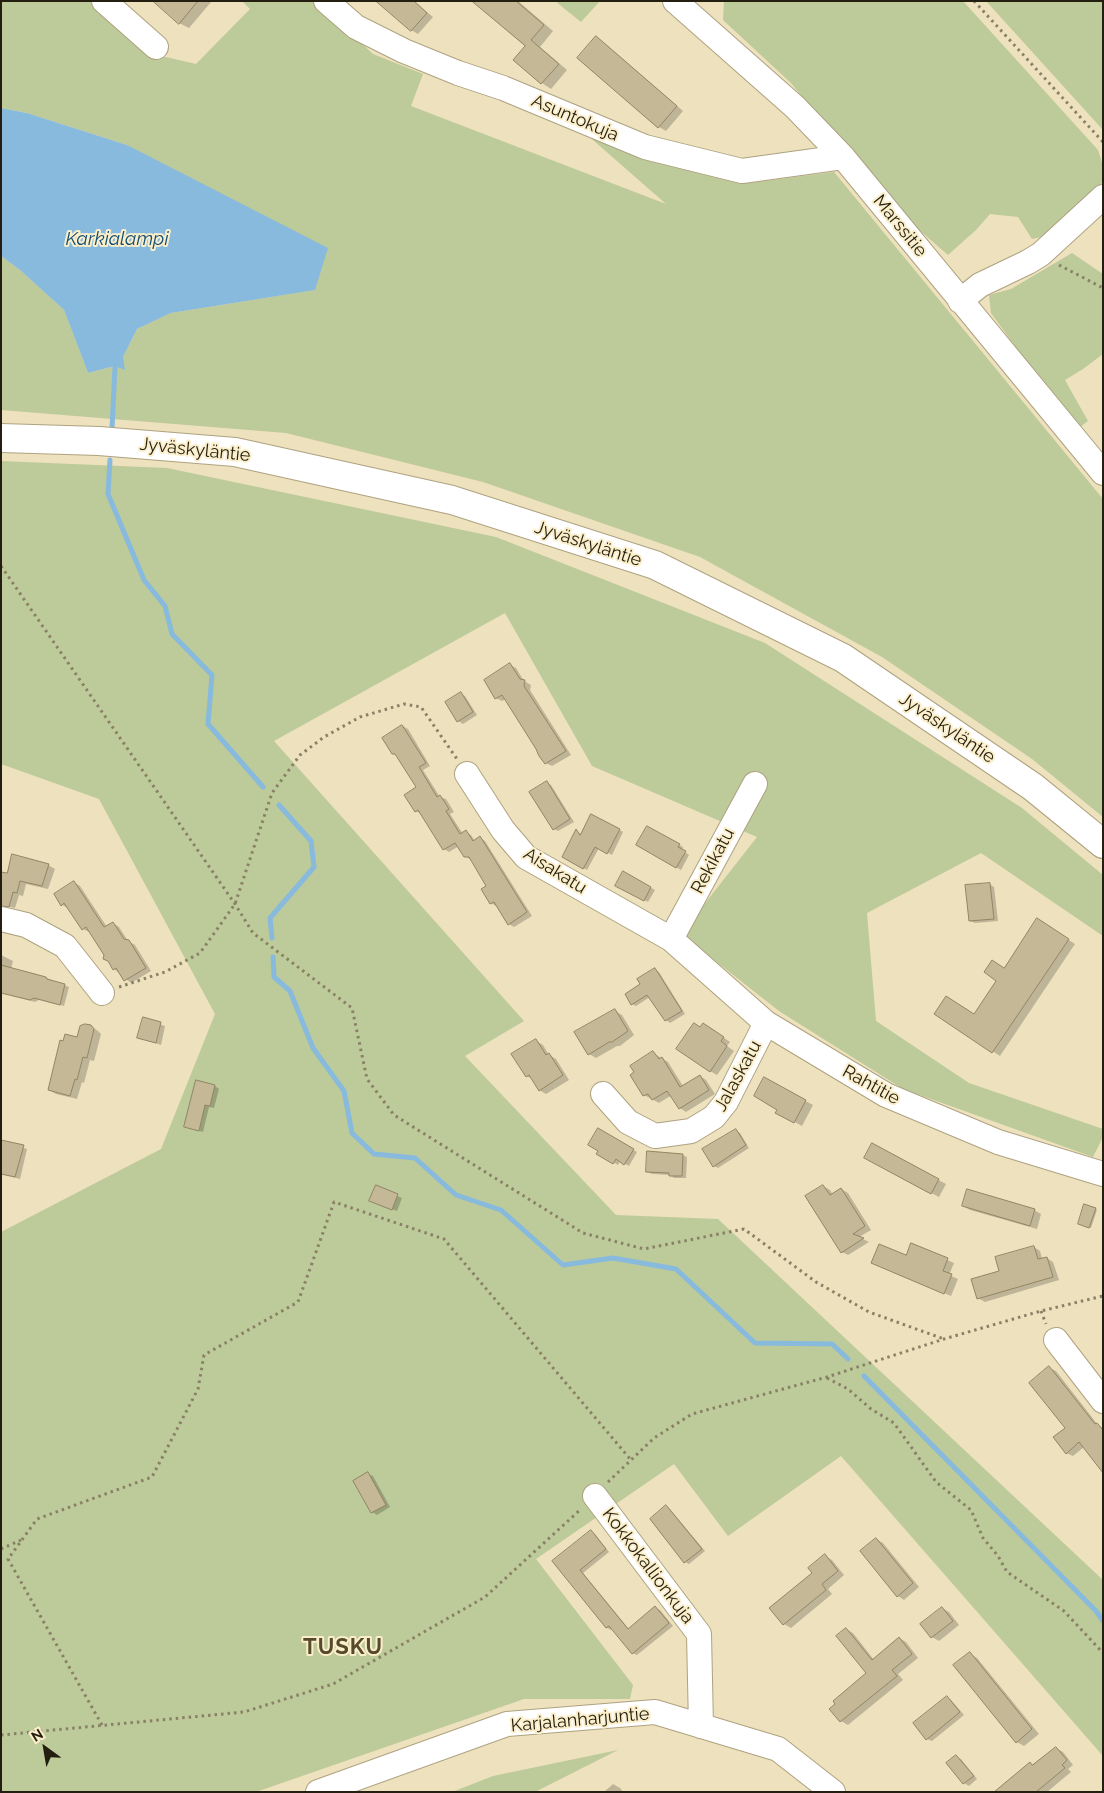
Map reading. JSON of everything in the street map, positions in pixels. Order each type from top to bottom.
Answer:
[{"type":"highway","name":"Jyväskyläntie","points":[[1,438],[99,441],[235,452],[452,500],[655,565],[843,658],[1033,788],[1103,844]]},
{"type":"street","points":[[104,1],[156,48]]},
{"type":"street","name":"Asuntokuja","points":[[326,1],[356,27],[404,51],[458,73],[503,88],[645,147],[742,171],[843,157]]},
{"type":"street","name":"Marssitie","points":[[675,1],[794,107],[843,157],[1103,473]]},
{"type":"street","points":[[960,301],[980,286],[1041,254],[1103,197]]},
{"type":"street","name":"Aisakatu","points":[[467,774],[503,830],[526,857],[671,939]]},
{"type":"street","name":"Rekikatu","points":[[671,939],[755,784]]},
{"type":"street","points":[[1,919],[26,925],[65,946],[102,993]]},
{"type":"street","name":"Rahtitie","points":[[671,939],[766,1023],[886,1095],[998,1142],[1103,1174]]},
{"type":"street","name":"Jalaskatu","points":[[603,1094],[628,1122],[655,1136],[691,1132],[714,1117],[726,1102],[766,1023]]},
{"type":"street","points":[[1056,1340],[1103,1401]]},
{"type":"street","name":"Kokkokallionkuja","points":[[596,1496],[699,1634],[701,1726]]},
{"type":"street","name":"Karjalanharjuntie","points":[[318,1792],[507,1724],[655,1712],[778,1749],[833,1792]]},
{"type":"path","points":[[974,1],[1103,142]]},
{"type":"path","points":[[1041,254],[1079,277],[1103,288]]},
{"type":"path","points":[[1,566],[235,904],[253,933],[352,1008],[367,1079],[394,1115],[583,1233],[644,1248],[744,1229],[816,1282],[862,1308],[944,1339]]},
{"type":"path","points":[[102,993],[165,972],[200,953],[235,904],[272,793],[300,755],[324,737],[360,717],[404,704],[421,707],[467,774]]},
{"type":"path","points":[[102,1725],[8,1559],[37,1519],[152,1477],[198,1389],[204,1355],[298,1302],[334,1202],[444,1239],[631,1460]]},
{"type":"path","points":[[1,1735],[244,1712],[333,1684],[485,1597],[596,1496],[613,1476],[654,1438],[692,1414],[827,1377],[944,1339],[1041,1311],[1103,1296]]},
{"type":"path","points":[[827,1377],[848,1389],[871,1409],[894,1423],[936,1482],[971,1510],[983,1538],[998,1556],[1007,1572],[1064,1611],[1103,1652]]},
{"type":"path","points":[[1,1549],[22,1539]]},
{"type":"green space","points":[[1,1],[94,1],[153,54],[196,64],[250,9],[242,1],[316,1],[373,54],[423,74],[411,106],[666,204],[585,133],[644,157],[749,183],[834,172],[1103,499],[1103,817],[1032,759],[882,657],[700,557],[483,482],[286,433],[1,410],[1,256],[20,270],[64,310],[88,373],[115,366],[123,357],[137,329],[171,313],[314,290],[127,145],[27,113],[1,108]]},
{"type":"green space","points":[[555,1],[600,1],[581,22]]},
{"type":"green space","points":[[724,1],[963,1],[1098,150],[1103,166],[1103,181],[1088,204],[1053,235],[1032,239],[1018,217],[990,214],[976,230],[948,255],[886,201],[791,83],[723,20]]},
{"type":"green space","points":[[986,1],[1103,1],[1103,130]]},
{"type":"green space","points":[[1072,253],[1103,274],[1103,354],[1065,380],[1088,421],[1076,430],[991,313],[989,295],[1011,289]]},
{"type":"green space","points":[[1,461],[167,468],[496,537],[765,643],[1022,808],[1103,875],[1103,936],[981,853],[867,913],[876,1021],[969,1083],[1103,1129],[1103,1137],[1093,1157],[903,1089],[779,1011],[681,934],[757,837],[592,766],[505,613],[274,741],[524,1021],[465,1056],[616,1215],[718,1219],[1103,1580],[1103,1756],[841,1456],[728,1536],[674,1464],[536,1559],[633,1685],[630,1699],[524,1699],[256,1792],[1,1792],[1,1232],[161,1149],[215,1014],[99,799],[1,764]]},
{"type":"green space","points":[[618,1750],[535,1792],[452,1792],[493,1776]]},
{"type":"water","name":"Karkialampi","points":[[1,108],[27,113],[127,145],[328,248],[315,290],[171,313],[137,329],[123,357],[125,370],[115,366],[88,373],[64,310],[20,270],[1,256]]},
{"type":"building","points":[[153,1],[198,1],[179,24]]},
{"type":"building","points":[[376,1],[414,1],[427,13],[411,31]]},
{"type":"building","points":[[472,1],[516,1],[544,25],[531,40],[559,64],[541,84],[513,60],[525,46]]},
{"type":"building","points":[[596,36],[677,106],[658,128],[577,58]]},
{"type":"building","points":[[510,663],[520,679],[525,680],[524,686],[566,751],[545,764],[502,695],[495,699],[484,680]]},
{"type":"building","points":[[461,692],[473,712],[457,722],[445,702]]},
{"type":"building","points":[[402,725],[426,763],[419,767],[437,797],[440,795],[449,809],[446,811],[460,834],[466,830],[473,841],[480,836],[527,912],[508,925],[494,902],[490,904],[481,889],[486,886],[469,857],[464,857],[455,843],[443,850],[418,810],[415,812],[404,795],[416,787],[395,754],[392,754],[382,738]]},
{"type":"building","points":[[547,781],[570,819],[553,830],[529,792]]},
{"type":"building","points":[[591,814],[620,829],[607,854],[595,847],[583,869],[562,857],[576,829],[580,835]]},
{"type":"building","points":[[647,826],[680,844],[678,847],[686,851],[676,868],[636,845]]},
{"type":"building","points":[[12,854],[49,864],[42,886],[20,881],[17,893],[13,892],[9,907],[1,906],[1,872],[7,873]]},
{"type":"building","points":[[623,871],[651,887],[644,901],[615,886]]},
{"type":"building","points":[[74,881],[104,927],[113,922],[124,939],[129,940],[146,968],[124,981],[116,968],[113,970],[108,961],[103,959],[104,955],[86,927],[82,930],[64,903],[61,906],[54,894]]},
{"type":"building","points":[[990,883],[994,919],[969,921],[965,885]]},
{"type":"building","points":[[1037,918],[1069,939],[992,1053],[934,1014],[946,996],[974,1014],[996,981],[984,972],[992,960],[1004,968]]},
{"type":"building","points":[[1,965],[65,984],[60,1005],[34,998],[30,1000],[1,993]]},
{"type":"building","points":[[655,968],[682,1011],[665,1021],[647,995],[631,1005],[625,994],[640,984],[637,979]]},
{"type":"building","points":[[615,1009],[628,1031],[588,1055],[574,1032]]},
{"type":"building","points":[[143,1017],[161,1022],[156,1043],[137,1038]]},
{"type":"building","points":[[694,1023],[700,1027],[703,1023],[724,1037],[721,1041],[727,1046],[710,1072],[676,1049]]},
{"type":"building","points":[[85,1024],[91,1025],[94,1029],[87,1058],[83,1057],[77,1080],[75,1079],[70,1096],[48,1090],[60,1040],[63,1041],[65,1034],[77,1037],[80,1026]]},
{"type":"building","points":[[536,1039],[546,1055],[549,1053],[563,1075],[539,1091],[529,1075],[526,1077],[511,1054]]},
{"type":"building","points":[[653,1051],[659,1059],[662,1057],[680,1087],[700,1075],[709,1090],[679,1109],[667,1091],[652,1100],[648,1094],[643,1096],[630,1075],[634,1072],[630,1066]]},
{"type":"building","points":[[764,1077],[806,1100],[794,1123],[775,1113],[777,1110],[754,1096]]},
{"type":"building","points":[[196,1080],[215,1085],[210,1106],[205,1105],[199,1131],[184,1127]]},
{"type":"building","points":[[598,1128],[634,1149],[624,1165],[616,1159],[613,1164],[596,1154],[598,1151],[588,1145]]},
{"type":"building","points":[[736,1129],[746,1145],[713,1167],[702,1149]]},
{"type":"building","points":[[1,1140],[24,1145],[15,1177],[1,1174]]},
{"type":"building","points":[[872,1143],[939,1179],[931,1194],[864,1158]]},
{"type":"building","points":[[647,1151],[683,1154],[682,1176],[669,1176],[669,1173],[646,1172]]},
{"type":"building","points":[[376,1185],[398,1194],[392,1210],[369,1201]]},
{"type":"building","points":[[823,1185],[830,1195],[841,1188],[865,1226],[853,1234],[864,1238],[841,1253],[805,1196]]},
{"type":"building","points":[[967,1189],[1035,1209],[1030,1226],[962,1206]]},
{"type":"building","points":[[1084,1204],[1096,1208],[1089,1228],[1078,1224]]},
{"type":"building","points":[[911,1243],[948,1258],[943,1271],[952,1274],[944,1294],[871,1263],[879,1244],[906,1255]]},
{"type":"building","points":[[1034,1246],[1038,1259],[1047,1257],[1053,1277],[977,1299],[971,1279],[999,1271],[995,1257]]},
{"type":"building","points":[[1049,1366],[1095,1424],[1097,1423],[1103,1430],[1103,1473],[1079,1442],[1066,1454],[1053,1437],[1065,1428],[1029,1383]]},
{"type":"building","points":[[368,1472],[386,1505],[371,1513],[353,1481]]},
{"type":"building","points":[[666,1505],[702,1549],[684,1563],[650,1519]]},
{"type":"building","points":[[591,1530],[606,1549],[580,1570],[628,1629],[655,1606],[669,1623],[632,1654],[609,1626],[606,1628],[552,1561]]},
{"type":"building","points":[[876,1538],[913,1583],[897,1597],[860,1551]]},
{"type":"building","points":[[825,1554],[838,1571],[822,1584],[826,1590],[783,1625],[769,1608],[812,1573],[808,1568]]},
{"type":"building","points":[[942,1607],[953,1621],[931,1638],[920,1624]]},
{"type":"building","points":[[846,1628],[872,1660],[899,1637],[912,1654],[892,1670],[897,1676],[840,1722],[829,1709],[835,1704],[833,1701],[866,1673],[836,1636]]},
{"type":"building","points":[[970,1652],[1032,1729],[1016,1743],[953,1665]]},
{"type":"building","points":[[947,1696],[960,1712],[926,1740],[913,1723]]},
{"type":"building","points":[[1056,1747],[1067,1760],[1062,1765],[1065,1768],[1036,1792],[994,1792],[1030,1762],[1032,1765]]},
{"type":"building","points":[[956,1755],[974,1776],[963,1784],[946,1763]]},
{"type":"waterway","points":[[112,429],[115,366]]},
{"type":"waterway","points":[[110,460],[108,494],[144,580],[165,606],[172,634],[212,675],[208,724],[263,787]]},
{"type":"waterway","points":[[272,938],[270,918],[314,867],[311,841],[279,805]]},
{"type":"waterway","points":[[273,957],[274,977],[290,991],[313,1048],[344,1091],[352,1133],[374,1154],[415,1158],[456,1195],[501,1210],[563,1265],[613,1258],[676,1269],[755,1343],[832,1344],[848,1359]]},
{"type":"waterway","points":[[864,1376],[1096,1611],[1103,1621]]},
{"type":"district","name":"TUSKU","points":[[343,1647]]}]
